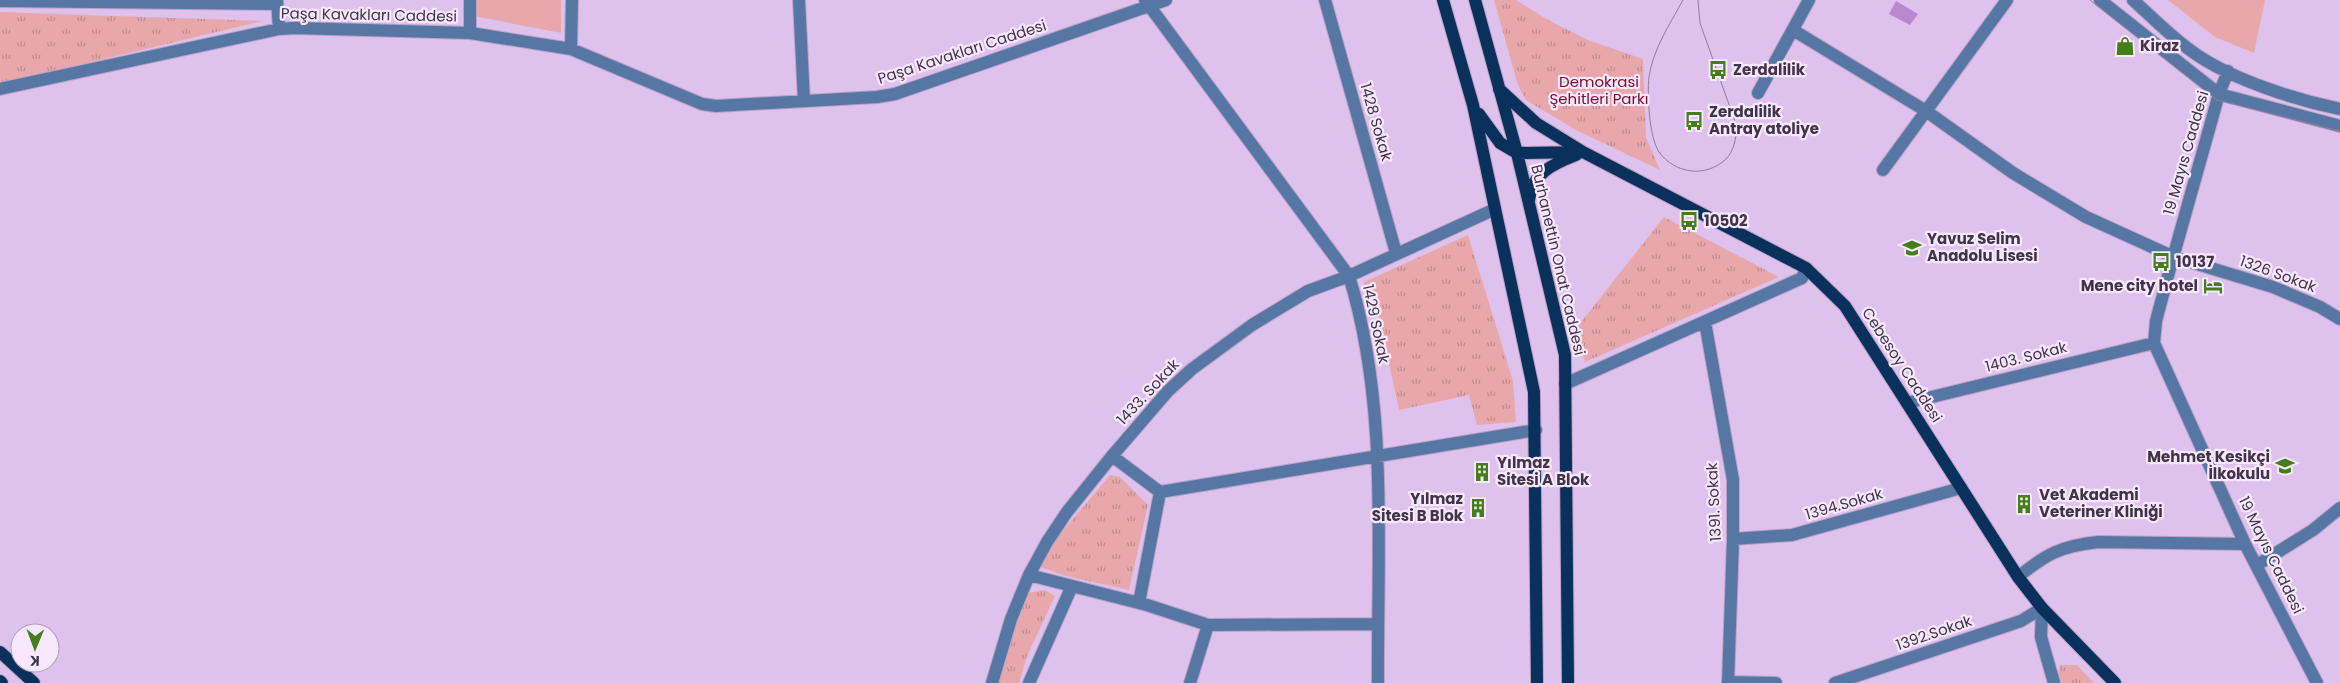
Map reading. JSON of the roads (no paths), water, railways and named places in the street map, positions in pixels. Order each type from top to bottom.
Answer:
[{"type":"main road","points":[[1443,0],[1474,106],[1534,392],[1536,430],[1537,683]]},
{"type":"main road","name":"Burhanettin Onat Caddesi","points":[[1475,0],[1517,153],[1565,355],[1568,683]]},
{"type":"main road","name":"Cebesoy Caddesi","points":[[1499,89],[1536,124],[1583,152],[1806,268],[1845,306],[2018,577],[2042,608],[2116,683]]},
{"type":"main road","points":[[1474,106],[1500,143],[1517,153],[1583,152]]},
{"type":"main road","points":[[1529,208],[1531,186],[1538,176],[1559,162],[1583,152]]},
{"type":"main road","points":[[0,652],[34,683]]},
{"type":"street","points":[[470,0],[470,33]]},
{"type":"street","points":[[571,49],[572,0]]},
{"type":"street","points":[[799,0],[804,101]]},
{"type":"street","name":"Paşa Kavakları Caddesi","points":[[0,89],[279,29],[382,29],[470,33],[571,49],[702,104],[716,106],[877,97],[895,94],[1147,3],[1166,0]]},
{"type":"street","name":"1428 Sokak","points":[[1325,0],[1396,253]]},
{"type":"street","points":[[1758,93],[1809,0]]},
{"type":"street","points":[[1883,170],[2007,0]]},
{"type":"street","points":[[2100,0],[2219,94],[2340,126]]},
{"type":"street","points":[[2133,0],[2196,55],[2228,72],[2313,103],[2340,109]]},
{"type":"street","points":[[0,1],[277,2],[279,29]]},
{"type":"street","name":"1429 Sokak","points":[[1147,3],[1349,276],[1358,308],[1373,389],[1377,455],[1378,683]]},
{"type":"street","name":"1326 Sokak","points":[[1793,30],[1926,111],[2012,173],[2086,217],[2174,257],[2272,287],[2320,307],[2340,320]]},
{"type":"street","name":"19 Mayıs Caddesi","points":[[2228,72],[2219,94],[2156,321],[2154,343],[2245,544],[2258,565],[2317,683]]},
{"type":"street","name":"1433. Sokak","points":[[992,683],[1011,619],[1029,575],[1047,542],[1067,512],[1112,456],[1168,391],[1192,368],[1252,325],[1308,291],[1349,276],[1495,209]]},
{"type":"street","points":[[1566,384],[1802,278],[1806,268]]},
{"type":"street","name":"1391. Sokak","points":[[1705,322],[1733,480],[1728,682]]},
{"type":"street","name":"1403. Sokak","points":[[1907,403],[2154,343]]},
{"type":"street","points":[[1112,456],[1160,492],[1536,430]]},
{"type":"street","name":"1394.Sokak","points":[[1733,539],[1792,535],[1961,488]]},
{"type":"street","points":[[1139,603],[1160,492]]},
{"type":"street","points":[[2258,565],[2313,530],[2340,508]]},
{"type":"street","points":[[2018,577],[2044,556],[2075,545],[2098,542],[2245,544]]},
{"type":"street","points":[[1029,575],[1139,603],[1208,626],[1378,624]]},
{"type":"street","points":[[1029,683],[1072,586]]},
{"type":"street","points":[[2042,608],[2041,637],[2054,683]]},
{"type":"street","name":"1392.Sokak","points":[[1835,683],[2021,621],[2042,608]]},
{"type":"street","points":[[1190,683],[1208,626]]},
{"type":"street","points":[[1728,682],[1776,683]]},
{"type":"tram line","points":[[1683,0],[1663,37],[1651,67],[1648,84],[1650,115],[1653,136],[1659,152],[1673,165],[1682,169],[1700,171],[1718,165],[1729,156],[1734,144],[1737,127],[1700,23],[1698,0]]},
{"type":"tram line","points":[[2090,0],[2217,100],[2340,131]]},
{"type":"place","name":"Kiraz","points":[[2125,46]]},
{"type":"place","name":"Zerdalilik","points":[[1718,70]]},
{"type":"place","name":"Zerdalilik Antray atoliye","points":[[1694,121]]},
{"type":"place","name":"10502","points":[[1689,221]]},
{"type":"place","name":"Yavuz Selim Anadolu Lisesi","points":[[1912,248]]},
{"type":"place","name":"10137","points":[[2161,262]]},
{"type":"place","name":"Mene city hotel","points":[[2213,286]]},
{"type":"place","name":"Mehmet Kesikçi İlkokulu","points":[[2285,466]]},
{"type":"place","name":"Yılmaz Sitesi A Blok","points":[[1482,472]]},
{"type":"place","name":"Vet Akademi Veteriner Kliniği","points":[[2024,504]]},
{"type":"place","name":"Yılmaz Sitesi B Blok","points":[[1478,508]]},
{"type":"park label","name":"Demokrasi Şehitleri Parkı","points":[[1599,90]]}]
